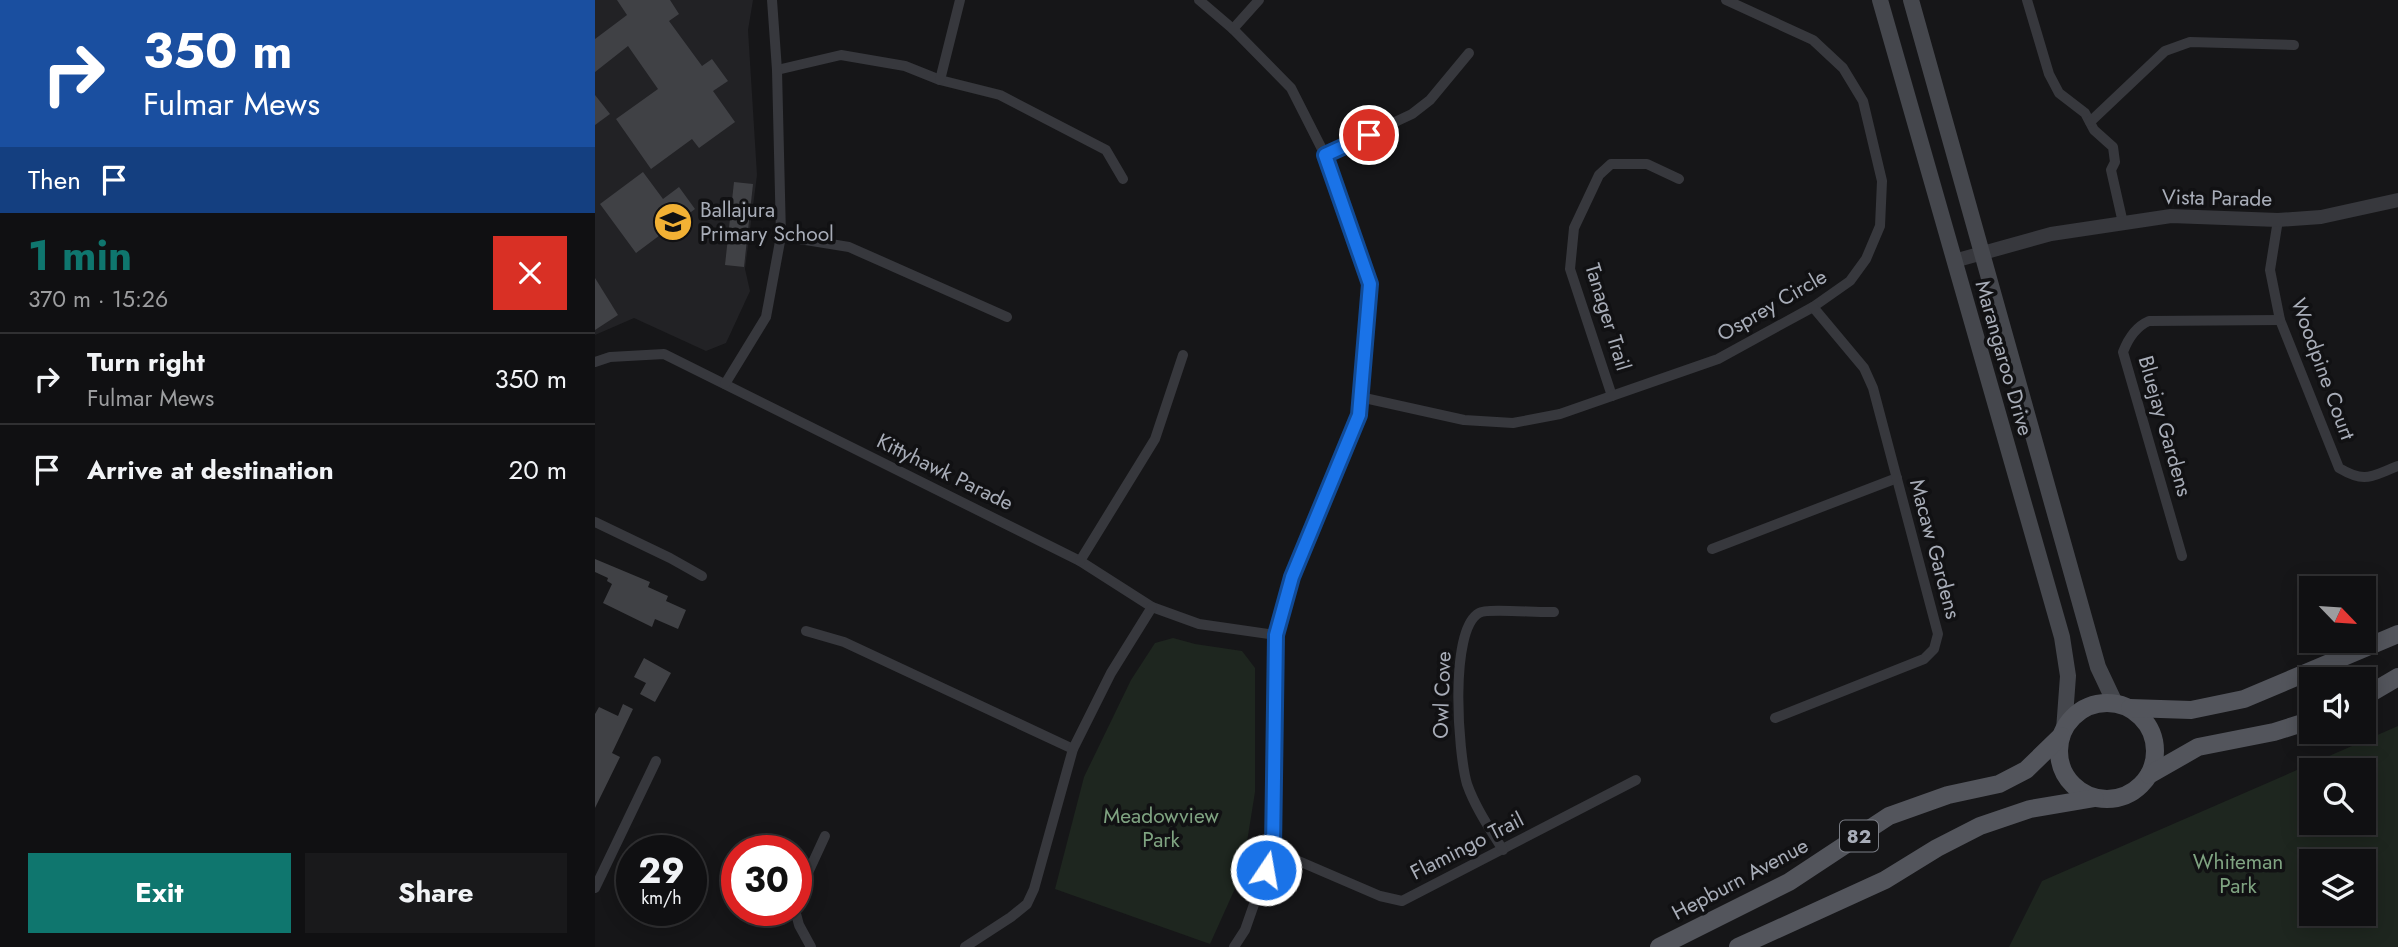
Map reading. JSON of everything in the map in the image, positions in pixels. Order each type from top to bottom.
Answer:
[{"type":"main road","name":"Marangaroo Drive","points":[[1880,0],[2062,637],[2068,676],[2063,733]]},
{"type":"main road","name":"Marangaroo Drive","points":[[1911,0],[2096,658],[2122,706]]},
{"type":"main road","name":"82","points":[[2063,733],[2074,715],[2089,706],[2191,710],[2244,699],[2398,634]]},
{"type":"main road","points":[[2376,690],[2398,677]]},
{"type":"main road","points":[[2122,706],[2145,720],[2154,737],[2156,757],[2149,775]]},
{"type":"main road","name":"82","points":[[1738,947],[1885,880],[1937,848],[1980,826],[2030,809],[2095,798],[2122,798],[2137,789],[2149,775],[2199,747],[2274,732],[2299,724]]},
{"type":"main road","points":[[2063,733],[2059,754],[2067,778],[2079,791],[2095,798]]},
{"type":"main road","name":"Hepburn Avenue","points":[[1659,947],[1789,882],[1889,816],[1948,795],[1999,784],[2026,770],[2063,733]]},
{"type":"street","points":[[725,384],[766,317],[781,236],[777,70],[772,0]]},
{"type":"street","points":[[940,80],[960,0]]},
{"type":"street","points":[[1199,0],[1233,29],[1291,89],[1325,155],[1370,284],[1359,415],[1292,577],[1276,635],[1273,850],[1245,930],[1234,947]]},
{"type":"street","points":[[1233,29],[1259,0]]},
{"type":"street","name":"Osprey Circle","points":[[1360,397],[1464,420],[1513,423],[1560,414],[1718,359],[1813,307],[1850,281],[1866,259],[1880,226],[1882,181],[1863,101],[1843,68],[1813,40],[1726,0]]},
{"type":"street","points":[[2027,0],[2049,74],[2059,93],[2085,113],[2094,130],[2113,146],[2115,162],[2111,170],[2123,223]]},
{"type":"street","points":[[2090,122],[2165,51],[2179,44],[2294,45]]},
{"type":"street","points":[[1325,155],[1412,114],[1430,100],[1469,53]]},
{"type":"street","points":[[777,70],[841,55],[905,66],[940,80],[1000,95],[1106,150],[1123,179]]},
{"type":"street","name":"Tanager Trail","points":[[1612,396],[1570,269],[1574,228],[1598,175],[1611,164],[1647,164],[1679,179]]},
{"type":"street","name":"Vista Parade","points":[[1954,261],[2051,234],[2171,215],[2279,220],[2321,217],[2398,200]]},
{"type":"street","name":"Woodpine Court","points":[[2279,220],[2270,270],[2280,320],[2339,468],[2353,476],[2365,478],[2398,466]]},
{"type":"street","points":[[781,236],[849,247],[1007,317]]},
{"type":"street","name":"Macaw Gardens","points":[[1775,718],[1924,659],[1934,649],[1938,634],[1873,388],[1864,368],[1813,307]]},
{"type":"street","name":"Bluejay Gardens","points":[[2182,556],[2123,352],[2128,338],[2149,321],[2280,320]]},
{"type":"street","name":"Kittyhawk Parade","points":[[595,362],[610,357],[664,354],[1080,561],[1152,607],[1199,624],[1276,635]]},
{"type":"street","points":[[1080,561],[1155,439],[1183,355]]},
{"type":"street","points":[[1712,549],[1897,478]]},
{"type":"street","points":[[595,522],[702,576]]},
{"type":"street","points":[[965,947],[1027,904],[1034,888],[1073,749],[1111,673],[1152,607]]},
{"type":"street","name":"Owl Cove","points":[[1503,850],[1478,807],[1459,748],[1460,657],[1465,629],[1470,619],[1482,611],[1553,612]]},
{"type":"street","points":[[806,631],[844,642],[1073,749]]},
{"type":"street","points":[[595,888],[656,761]]},
{"type":"street","name":"Flamingo Trail","points":[[1273,850],[1380,896],[1402,901],[1636,780]]},
{"type":"street","points":[[812,864],[825,836]]},
{"type":"street","points":[[800,926],[811,947]]},
{"type":"shaded area","name":"Ballajura Primary School","points":[[595,0],[753,0],[748,30],[757,175],[745,269],[750,291],[726,343],[706,351],[634,318],[595,335]]},
{"type":"green space","name":"Meadowview Park","points":[[1173,638],[1242,651],[1255,668],[1255,792],[1242,873],[1210,944],[1055,889],[1084,777],[1131,680],[1155,643]]},
{"type":"green space","name":"Whiteman Park","points":[[2398,726],[2398,947],[2009,947],[2042,881],[2299,769],[2299,835],[2376,835],[2376,758],[2325,758],[2357,744],[2376,744],[2376,736]]},
{"type":"building","points":[[617,0],[670,0],[679,14],[669,21],[702,66],[712,59],[728,81],[713,91],[735,122],[699,148],[692,139],[651,169],[616,119],[658,89],[628,46],[595,72],[595,39],[627,15]]},
{"type":"building","points":[[595,95],[610,114],[595,125]]},
{"type":"building","points":[[643,172],[663,199],[679,187],[695,209],[636,253],[600,204]]},
{"type":"building","points":[[734,182],[753,184],[744,267],[725,265]]},
{"type":"building","points":[[595,278],[618,315],[595,330]]},
{"type":"building","points":[[595,559],[650,582],[648,587],[668,596],[666,601],[686,610],[678,629],[655,619],[652,627],[603,603],[612,584],[607,581],[608,578],[595,572]]},
{"type":"building","points":[[644,658],[671,673],[655,702],[640,694],[646,683],[634,677]]},
{"type":"building","points":[[623,704],[633,709],[612,753],[620,757],[595,808],[595,714],[599,707],[618,716]]},
{"type":"place","name":"Ballajura Primary School","points":[[673,222]]},
{"type":"route","points":[[1266,870],[1273,850],[1276,635],[1292,577],[1359,415],[1370,284],[1325,155],[1369,135]]}]
